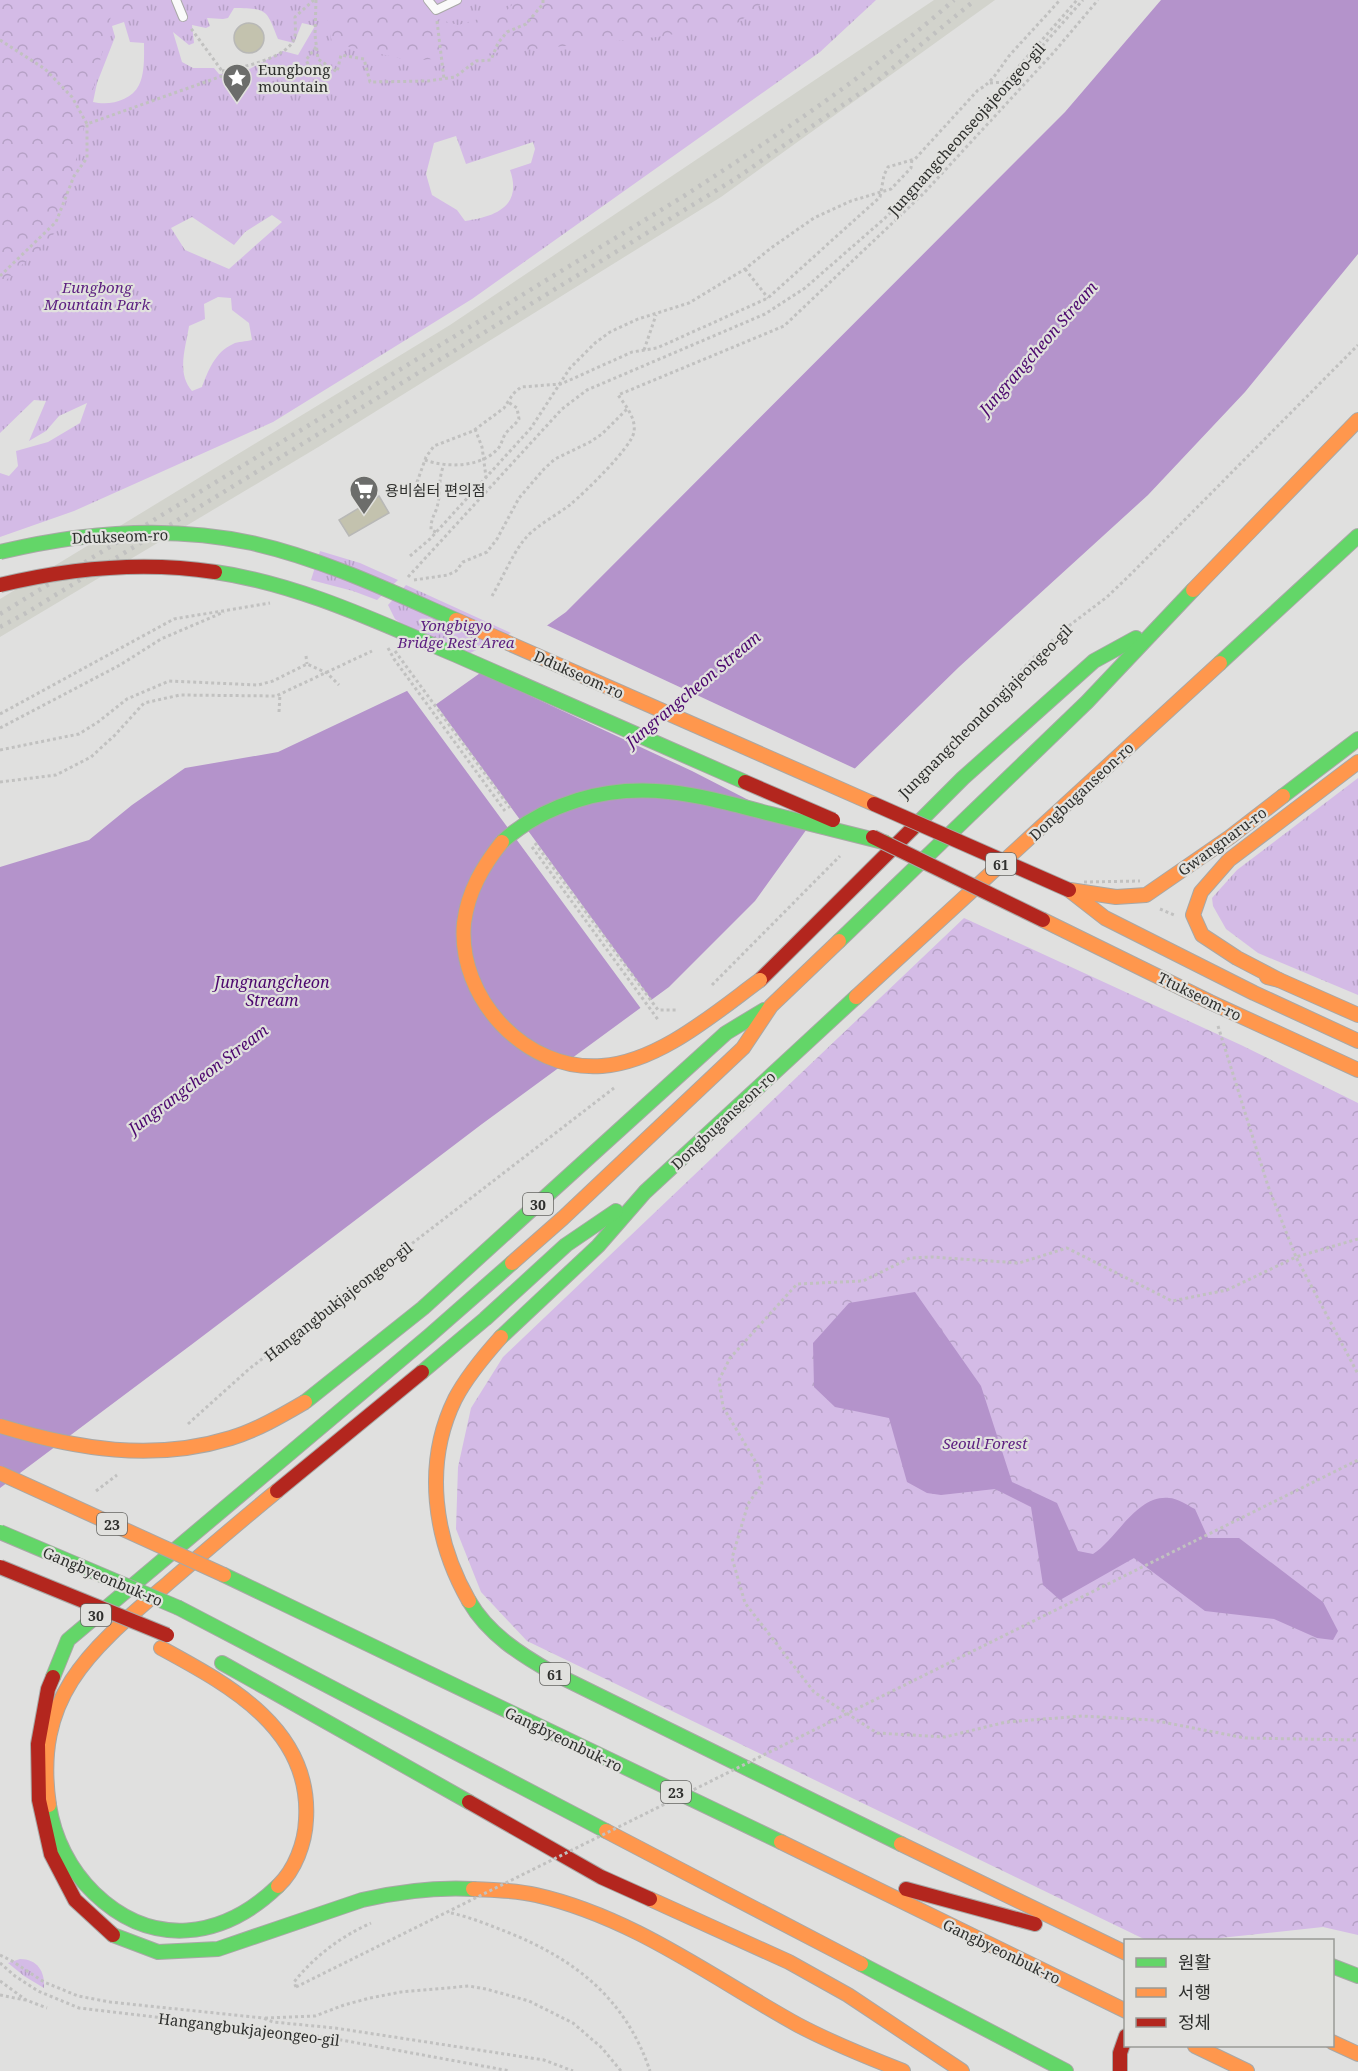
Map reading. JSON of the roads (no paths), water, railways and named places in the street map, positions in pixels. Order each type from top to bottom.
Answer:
[{"type":"main road","points":[[34,1692],[52,1659],[68,1640],[429,1336],[563,1218],[743,1048],[771,1006],[1087,702],[1156,627],[1358,420]]},
{"type":"main road","name":"Ddukseom-ro","points":[[0,552],[52,540],[91,536],[172,534],[252,544],[296,556],[370,582],[1069,890]]},
{"type":"main road","name":"Dongbuganseon-ro","points":[[645,1192],[1358,537]]},
{"type":"main road","name":"Ddukseom-ro","points":[[0,585],[38,576],[119,567],[203,570],[240,576],[305,594],[401,631],[887,843],[1043,920]]},
{"type":"main road","points":[[887,843],[691,794],[658,790],[616,791],[564,806],[520,827],[504,840],[491,853],[473,884],[465,914],[464,946],[471,980],[477,994],[508,1033],[522,1044],[553,1059],[570,1064],[609,1065],[630,1060],[660,1047],[760,980],[963,778],[1094,661],[1156,627]]},
{"type":"main road","name":"Gwangnaru-ro","points":[[1069,890],[1116,897],[1146,895],[1230,837],[1358,738]]},
{"type":"main road","name":"Gwangnaru-ro","points":[[1280,980],[1237,958],[1202,935],[1193,915],[1201,892],[1229,860],[1358,762]]},
{"type":"main road","points":[[1069,890],[1232,967],[1280,980],[1358,1015]]},
{"type":"main road","points":[[1069,890],[1105,918],[1254,993],[1358,1041]]},
{"type":"main road","name":"Ttukseom-ro","points":[[1043,920],[1210,1002],[1358,1070]]},
{"type":"main road","name":"30","points":[[0,1426],[60,1444],[97,1451],[132,1453],[172,1451],[208,1444],[246,1433],[282,1417],[305,1402],[423,1308],[726,1032],[771,1006]]},
{"type":"main road","name":"30","points":[[0,1567],[32,1581],[161,1648],[227,1685],[258,1710],[281,1735],[290,1749],[303,1780],[306,1795],[302,1846],[297,1861],[281,1884],[269,1897],[241,1915],[225,1922],[192,1930],[159,1929],[142,1925],[108,1906],[79,1876],[66,1855],[51,1817],[46,1790],[45,1762],[50,1728],[71,1678],[96,1647],[212,1545],[483,1321],[578,1236],[645,1192]]},
{"type":"main road","name":"61","points":[[645,1192],[594,1250],[526,1311],[498,1340],[476,1366],[458,1396],[445,1426],[436,1460],[435,1496],[441,1533],[466,1597],[486,1624],[509,1647],[545,1669],[1124,1953]]},
{"type":"main road","name":"Gangbyeonbuk-ro","points":[[0,1473],[224,1575],[842,1872],[1124,2011]]},
{"type":"main road","name":"Gangbyeonbuk-ro","points":[[0,1532],[179,1608],[1066,2071]]},
{"type":"main road","points":[[32,1581],[172,1638]]},
{"type":"main road","points":[[210,1656],[601,1877],[789,1962],[848,1995],[962,2071]]},
{"type":"main road","points":[[40,1862],[60,1895],[88,1924],[105,1936],[124,1944],[164,1953],[200,1953],[218,1949],[384,1894],[456,1888],[536,1894],[588,1910],[636,1931],[808,2030],[838,2045],[903,2071]]},
{"type":"main road","points":[[842,1872],[1101,1942]]},
{"type":"main road","points":[[1334,1967],[1358,1976]]},
{"type":"main road","points":[[1120,2071],[1120,2053],[1124,2039]]},
{"type":"main road","points":[[1337,2044],[1358,2052]]},
{"type":"main road","points":[[1197,2047],[1247,2071]]},
{"type":"lane","points":[[176,0],[183,17]]},
{"type":"lane","points":[[428,0],[436,10],[457,0]]},
{"type":"water","name":"Jungnangcheon Stream","points":[[1161,0],[1358,0],[1358,254],[1245,392],[1148,495],[959,667],[840,783],[755,901],[669,987],[482,1124],[0,1488],[0,867],[89,840],[132,805],[185,768],[278,752],[411,689],[431,708],[566,612],[1065,112]]},
{"type":"water","points":[[915,1292],[981,1386],[1012,1482],[1057,1503],[1078,1551],[1093,1554],[1147,1503],[1157,1499],[1175,1499],[1195,1509],[1208,1538],[1239,1538],[1323,1602],[1338,1631],[1333,1640],[1317,1638],[1274,1619],[1205,1611],[1134,1558],[1060,1600],[1043,1585],[1031,1507],[995,1489],[941,1495],[927,1493],[907,1482],[889,1418],[835,1407],[814,1387],[813,1343],[849,1303]]},
{"type":"railway","points":[[0,614],[684,196],[789,127],[890,53],[954,0]]},
{"type":"railway","points":[[0,627],[735,179],[872,85],[975,0]]},
{"type":"place","name":"Eungbong mountain","points":[[237,104]]},
{"type":"place","name":"용비쉼터 편의점","points":[[364,516]]},
{"type":"park label","name":"Eungbong Mountain Park","points":[[97,296]]},
{"type":"park label","name":"Yongbigyo Bridge Rest Area","points":[[456,634]]},
{"type":"park label","name":"Seoul Forest","points":[[985,1443]]},
{"type":"water label","name":"Jungrangcheon Stream","points":[[1038,348]]},
{"type":"water label","name":"Jungrangcheon Stream","points":[[693,689]]},
{"type":"water label","name":"Jungrangcheon Stream","points":[[198,1079]]}]
